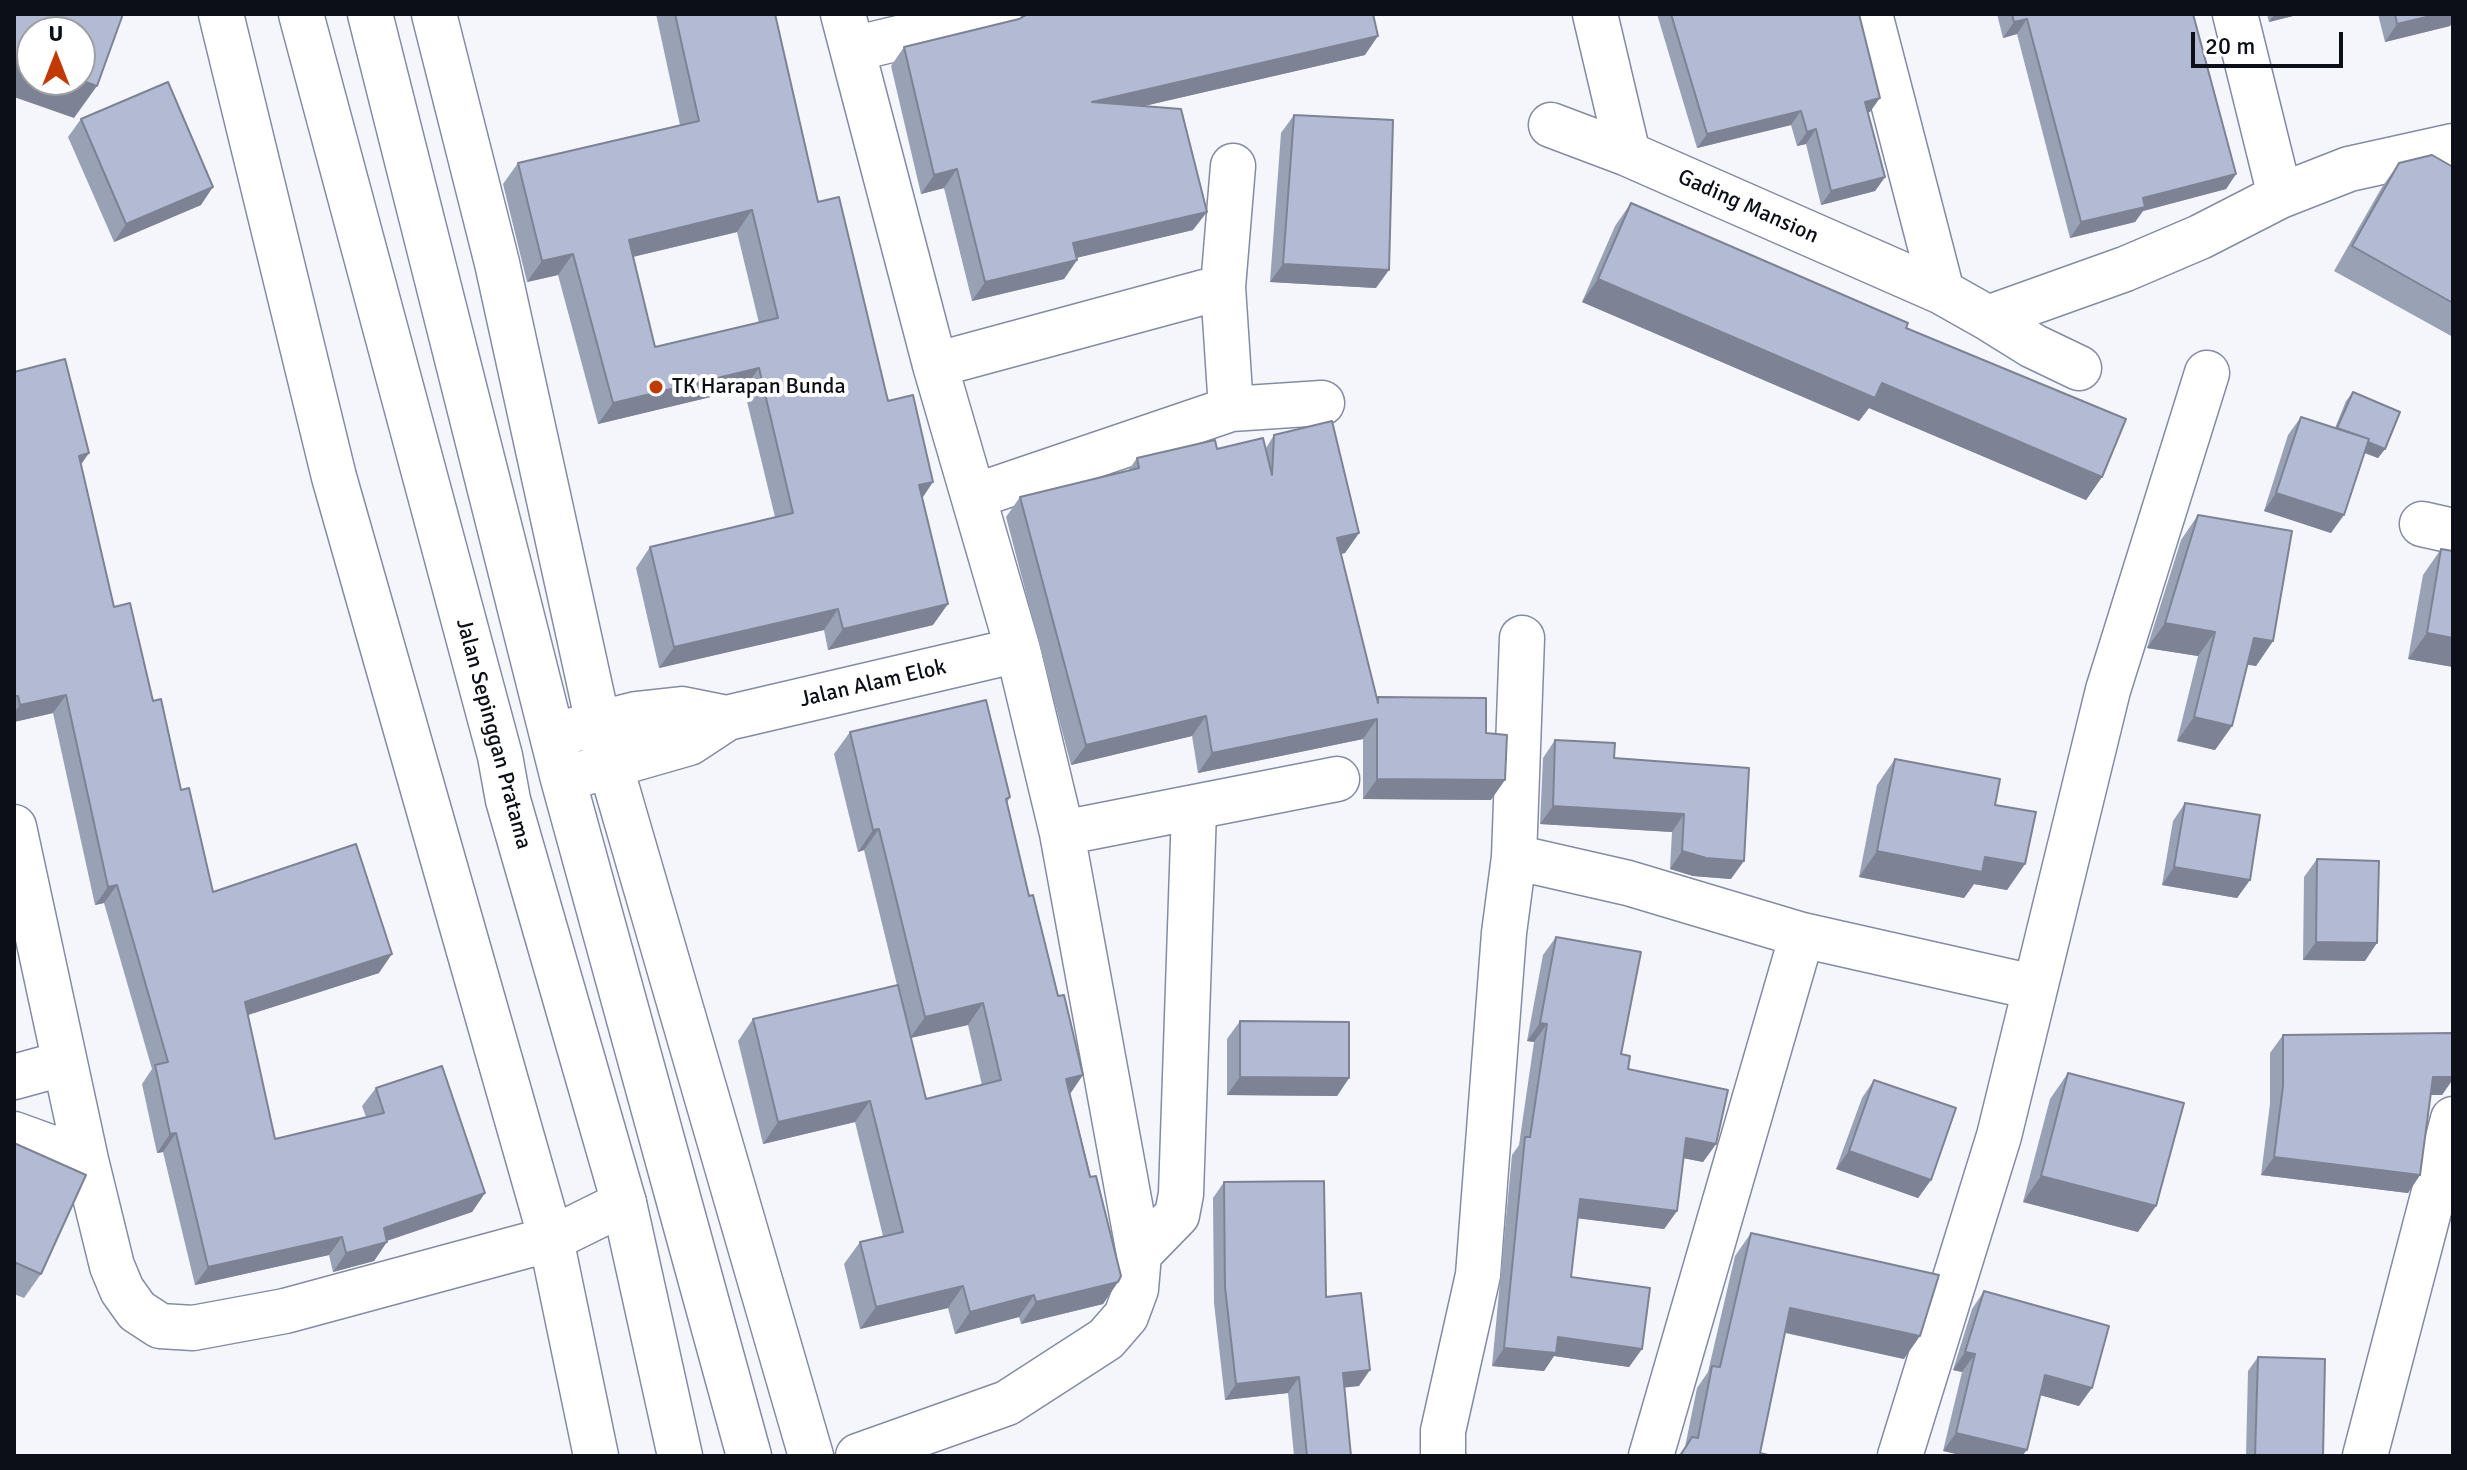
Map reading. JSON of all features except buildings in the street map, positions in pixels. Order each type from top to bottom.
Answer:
[{"type":"street","points":[[221,14],[334,477],[551,1239],[596,1456]]},
{"type":"street","name":"Jalan Sepinggan Pratama","points":[[301,14],[500,756],[508,800],[624,1203],[680,1456]]},
{"type":"street","points":[[370,14],[563,779],[749,1456]]},
{"type":"street","points":[[434,14],[497,263],[598,723],[811,1456]]},
{"type":"street","points":[[858,1456],[1007,1403],[1106,1339],[1126,1316],[1136,1289],[1139,1254],[1062,833],[1018,650],[935,365],[848,31],[999,14]]},
{"type":"street","points":[[1595,14],[1628,154]]},
{"type":"street","points":[[1870,14],[1942,292]]},
{"type":"street","points":[[2235,14],[2280,196]]},
{"type":"street","name":"Gading Mansion","points":[[1551,125],[1628,154],[1942,292],[2033,346],[2079,368]]},
{"type":"street","points":[[1988,318],[2125,269],[2200,237],[2280,196],[2349,169],[2453,146]]},
{"type":"street","points":[[1231,409],[1223,287],[1233,166]]},
{"type":"street","points":[[935,365],[1223,287]]},
{"type":"street","points":[[1900,1456],[1999,1136],[2108,690],[2207,373]]},
{"type":"street","points":[[975,496],[1231,409],[1322,403]]},
{"type":"street","points":[[1443,1456],[1443,1431],[1478,1275],[1504,933],[1514,857],[1522,638]]},
{"type":"street","name":"Jalan Alam Elok","points":[[727,718],[1018,650]]},
{"type":"street","points":[[500,756],[598,723],[682,709],[727,718]]},
{"type":"street","points":[[508,800],[563,779],[689,743],[727,718]]},
{"type":"street","points":[[1062,833],[1194,810],[1337,779]]},
{"type":"street","points":[[1139,1254],[1177,1215],[1181,1194],[1194,810]]},
{"type":"street","points":[[14,827],[112,1266],[122,1290],[137,1311],[160,1326],[193,1328],[285,1311],[551,1239],[624,1203]]},
{"type":"street","points":[[1514,857],[1628,883],[1802,935],[2033,987]]},
{"type":"street","points":[[1651,1456],[1802,935]]},
{"type":"street","points":[[14,1077],[65,1063]]},
{"type":"street","points":[[2365,1456],[2453,1119]]},
{"type":"street","points":[[14,1134],[86,1160]]},
{"type":"place","name":"TK Harapan Bunda","points":[[656,387]]}]
